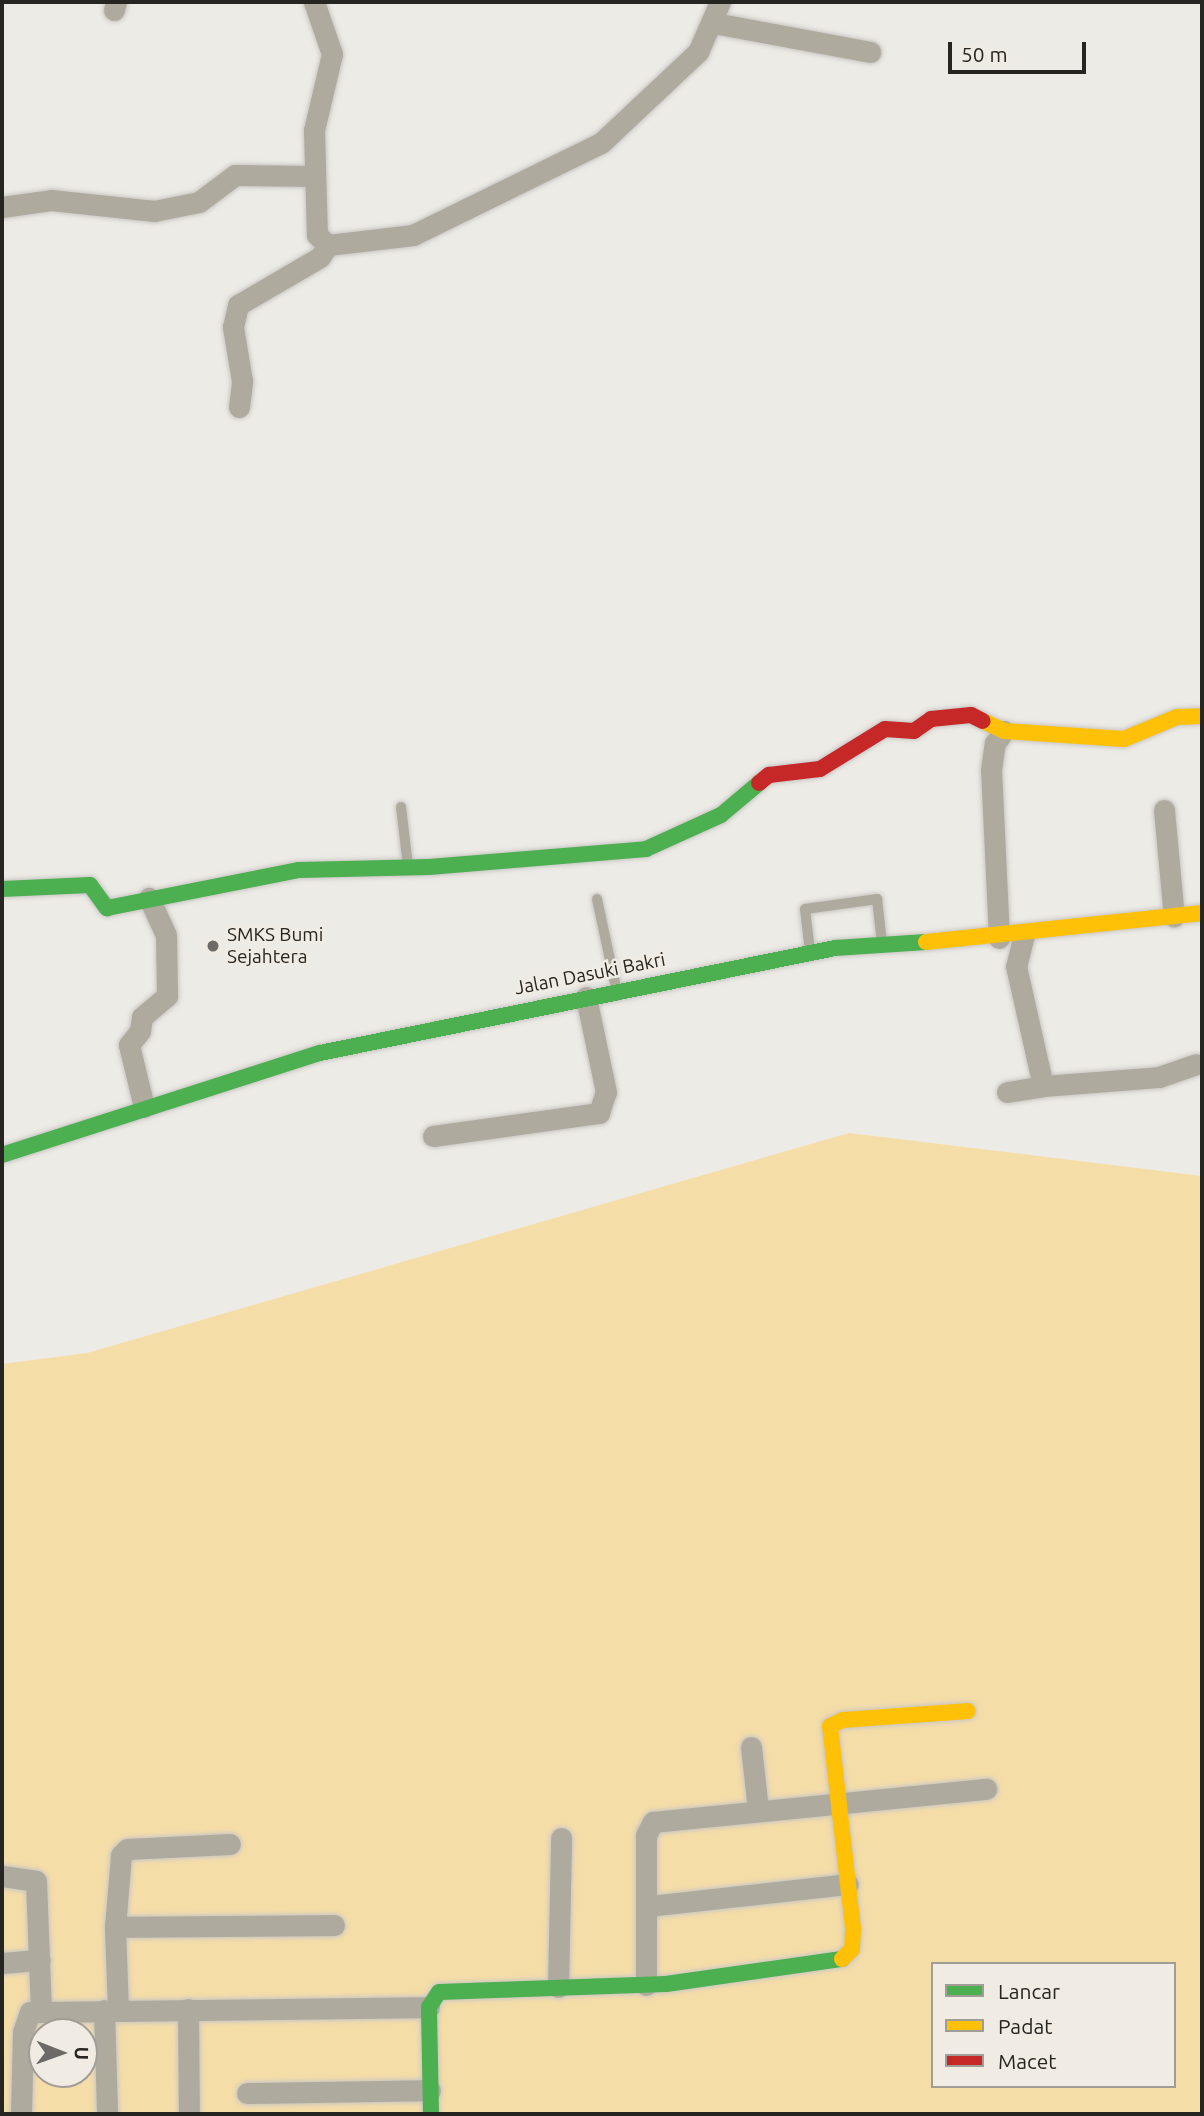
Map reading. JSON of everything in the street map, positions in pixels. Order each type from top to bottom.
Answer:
[{"type":"street","points":[[314,2],[332,54],[315,117],[317,235],[328,245],[413,235],[579,156],[661,92],[698,52],[714,23],[720,2]]},
{"type":"street","points":[[714,23],[870,52]]},
{"type":"street","points":[[2,207],[51,200],[153,211],[199,202],[235,175],[315,176]]},
{"type":"street","points":[[239,407],[242,381],[233,327],[238,305],[320,257],[328,245]]},
{"type":"street","points":[[2,889],[90,885],[107,908],[299,870],[408,867],[646,849],[721,815],[769,775],[820,769],[885,729],[914,731],[949,715],[971,715],[1004,731],[1124,738],[1177,717],[1202,716]]},
{"type":"street","points":[[999,938],[991,770],[995,743],[1004,731]]},
{"type":"street","points":[[1164,810],[1174,917]]},
{"type":"street","points":[[144,1107],[129,1045],[140,1031],[142,1017],[167,996],[166,935],[149,898]]},
{"type":"street","name":"Jalan Dasuki Bakri","points":[[2,1155],[144,1107],[320,1053],[586,997],[810,953],[999,938],[1202,913]]},
{"type":"street","points":[[1024,935],[1016,966],[1043,1086]]},
{"type":"street","points":[[433,1136],[599,1113],[606,1092],[586,997]]},
{"type":"street","points":[[1007,1092],[1043,1086],[1159,1077],[1196,1064]]},
{"type":"street","points":[[430,2114],[429,2007],[439,1992],[646,1986],[844,1959],[853,1940],[828,1732],[835,1722],[968,1711]]},
{"type":"street","points":[[751,1747],[758,1809]]},
{"type":"street","points":[[646,1986],[649,1906],[646,1835],[653,1822],[837,1800],[986,1789]]},
{"type":"street","points":[[558,1987],[561,1838]]},
{"type":"street","points":[[107,2114],[117,1865],[127,1849],[230,1844]]},
{"type":"street","points":[[2,1876],[36,1881],[41,2011]]},
{"type":"street","points":[[649,1906],[848,1884]]},
{"type":"street","points":[[115,1927],[334,1925]]},
{"type":"street","points":[[2,1963],[40,1960]]},
{"type":"street","points":[[21,2114],[25,2018],[41,2011],[429,2007]]},
{"type":"street","points":[[188,2009],[189,2114]]},
{"type":"street","points":[[247,2093],[430,2090]]},
{"type":"lane","points":[[401,807],[408,867]]},
{"type":"lane","points":[[597,899],[617,991]]},
{"type":"lane","points":[[810,953],[806,909],[877,899],[882,946]]},
{"type":"shaded area","points":[[849,1133],[1202,1176],[1202,2114],[2,2114],[2,1364],[87,1353]]},
{"type":"traffic: fast","points":[[2,889],[90,885],[107,908],[299,870],[429,867],[646,849],[721,815],[759,783]]},
{"type":"traffic: fast","points":[[2,1155],[320,1053],[835,948],[926,942]]},
{"type":"traffic: fast","points":[[431,2114],[429,2007],[439,1992],[666,1984],[842,1959]]},
{"type":"traffic: slow","points":[[983,721],[1004,731],[1124,739],[1177,717],[1202,716]]},
{"type":"traffic: slow","points":[[926,942],[1202,913]]},
{"type":"traffic: slow","points":[[842,1959],[852,1949],[853,1928],[830,1726],[843,1720],[968,1711]]},
{"type":"traffic: jam","points":[[759,783],[769,775],[820,769],[885,729],[914,731],[931,719],[971,715],[983,721]]},
{"type":"place","name":"SMKS Bumi Sejahtera","points":[[213,946]]}]
